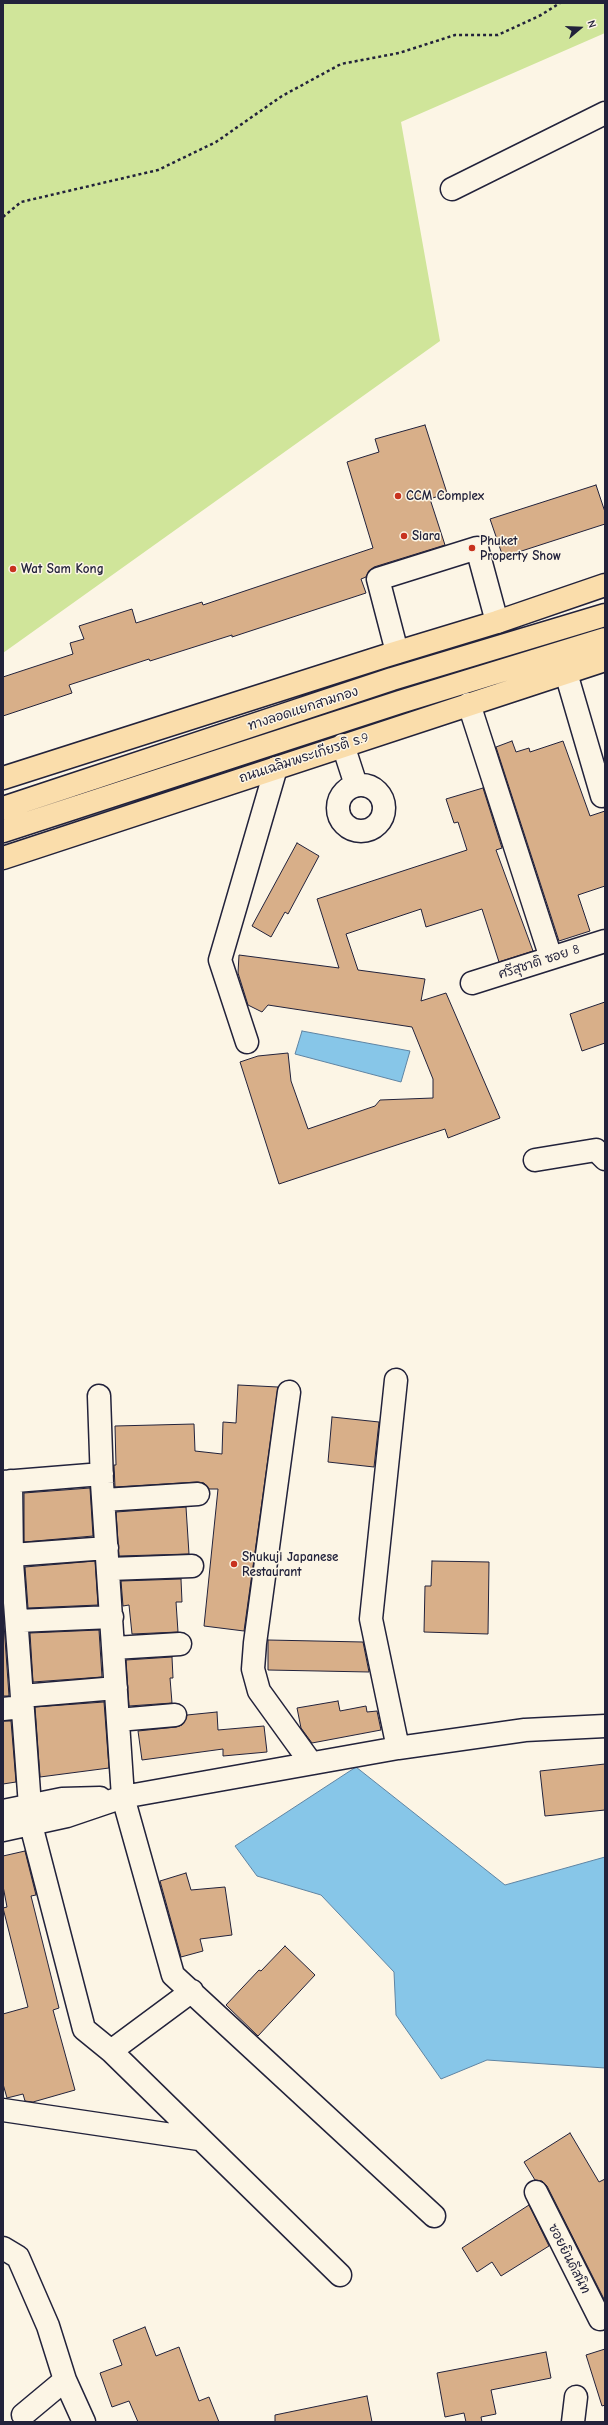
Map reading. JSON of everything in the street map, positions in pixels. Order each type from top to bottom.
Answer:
[{"type":"main road","points":[[3,778],[397,652],[497,622],[605,585]]},
{"type":"main road","name":"ทางลอดแยกสามกอง","points":[[3,808],[392,679],[605,615]]},
{"type":"main road","name":"ทางลอดแยกสามกอง","points":[[3,831],[400,702],[605,639]]},
{"type":"main road","name":"ถนนเฉลิมพระเกียรติ ร.9","points":[[3,858],[605,660]]},
{"type":"street","points":[[452,189],[605,114]]},
{"type":"street","points":[[397,652],[378,578],[477,548],[497,622]]},
{"type":"street","points":[[566,673],[602,796]]},
{"type":"street","points":[[469,704],[551,958]]},
{"type":"street","points":[[343,745],[356,785]]},
{"type":"street","points":[[246,1042],[220,960],[276,768]]},
{"type":"street","name":"ศรีสุชาติ ซอย 8","points":[[472,983],[605,941]]},
{"type":"street","points":[[535,1160],[596,1150],[605,1159]]},
{"type":"street","points":[[396,1380],[371,1619],[398,1748]]},
{"type":"street","points":[[290,1392],[255,1644],[253,1669],[259,1691],[311,1763]]},
{"type":"street","points":[[100,1396],[102,1474],[123,1797],[173,1975],[434,2216]]},
{"type":"street","points":[[102,1474],[7,1481],[9,1565],[16,1704],[30,1815],[84,2029],[110,2051],[340,2275]]},
{"type":"street","points":[[104,1500],[198,1494]]},
{"type":"street","points":[[9,1565],[107,1548]]},
{"type":"street","points":[[109,1569],[192,1566]]},
{"type":"street","points":[[12,1632],[112,1617]]},
{"type":"street","points":[[114,1648],[180,1644]]},
{"type":"street","points":[[16,1704],[116,1688]]},
{"type":"street","points":[[118,1720],[175,1714]]},
{"type":"street","points":[[3,1811],[30,1815],[67,1816],[123,1797],[398,1748],[525,1730],[605,1726]]},
{"type":"street","points":[[3,1830],[30,1815]]},
{"type":"street","points":[[110,2051],[192,1991]]},
{"type":"street","points":[[3,2110],[199,2139]]},
{"type":"street","name":"ซอยยินดีสนิท","points":[[536,2192],[600,2319],[605,2316]]},
{"type":"street","points":[[3,2248],[18,2257],[48,2326],[65,2380],[84,2422]]},
{"type":"street","points":[[22,2420],[65,2380]]},
{"type":"street","points":[[573,2422],[576,2398]]},
{"type":"path","points":[[3,217],[21,202],[158,170],[216,142],[282,96],[341,64],[399,53],[455,35],[498,35],[541,15],[560,3]]},
{"type":"green space","points":[[3,3],[605,3],[605,33],[401,122],[440,341],[3,653]]},
{"type":"water","points":[[302,1031],[410,1051],[401,1082],[295,1054]]},
{"type":"water","points":[[356,1767],[505,1885],[605,1857],[605,2068],[487,2060],[441,2079],[396,2015],[394,1972],[321,1895],[257,1876],[235,1846]]},
{"type":"building","points":[[425,425],[447,493],[430,499],[445,545],[374,567],[369,571],[366,577],[361,579],[366,593],[232,637],[232,635],[150,661],[149,659],[69,685],[72,693],[3,716],[3,677],[73,654],[70,643],[84,639],[79,626],[132,609],[136,623],[202,602],[203,605],[373,548],[347,462],[379,452],[375,439]]},
{"type":"building","points":[[596,485],[605,512],[605,524],[503,557],[490,519]]},
{"type":"building","points":[[512,741],[516,752],[529,748],[530,752],[563,741],[590,816],[605,811],[605,886],[578,895],[590,931],[559,941],[496,747]]},
{"type":"building","points":[[483,788],[502,848],[496,850],[533,951],[499,962],[482,909],[426,927],[421,909],[346,934],[358,970],[425,979],[421,1001],[446,993],[500,1118],[448,1138],[445,1129],[279,1184],[240,1062],[258,1056],[288,1053],[291,1081],[308,1129],[375,1106],[380,1100],[433,1098],[433,1079],[412,1027],[268,1005],[262,1012],[248,1005],[238,973],[239,955],[339,968],[317,899],[467,850],[458,822],[454,823],[446,799]]},
{"type":"building","points":[[297,843],[319,856],[288,914],[285,912],[271,937],[252,926]]},
{"type":"building","points":[[605,1002],[605,1043],[582,1051],[570,1014]]},
{"type":"building","points":[[238,1385],[278,1387],[244,1631],[204,1626],[218,1489],[209,1489],[204,1483],[197,1482],[115,1487],[114,1465],[116,1465],[115,1426],[194,1424],[195,1451],[222,1454],[223,1422],[236,1423]]},
{"type":"building","points":[[332,1417],[379,1422],[374,1467],[328,1462]]},
{"type":"building","points":[[90,1488],[93,1536],[24,1542],[24,1493]]},
{"type":"building","points":[[186,1507],[189,1554],[119,1556],[116,1512]]},
{"type":"building","points":[[95,1561],[98,1605],[28,1608],[25,1567]]},
{"type":"building","points":[[432,1561],[489,1562],[488,1634],[424,1632],[425,1586],[431,1586]]},
{"type":"building","points":[[181,1579],[182,1602],[176,1602],[178,1632],[132,1634],[129,1605],[123,1606],[121,1581]]},
{"type":"building","points":[[3,1610],[9,1696],[3,1696]]},
{"type":"building","points":[[99,1630],[102,1677],[33,1682],[30,1633]]},
{"type":"building","points":[[268,1640],[363,1642],[369,1672],[268,1670]]},
{"type":"building","points":[[172,1657],[173,1678],[170,1678],[172,1703],[129,1706],[126,1660]]},
{"type":"building","points":[[338,1701],[340,1711],[366,1706],[367,1712],[377,1711],[381,1730],[312,1743],[301,1728],[297,1708]]},
{"type":"building","points":[[104,1702],[109,1768],[40,1777],[35,1707]]},
{"type":"building","points":[[217,1712],[218,1730],[264,1726],[267,1752],[223,1756],[223,1749],[142,1760],[138,1731],[176,1727],[182,1725],[187,1715]]},
{"type":"building","points":[[3,1721],[11,1721],[16,1782],[3,1784]]},
{"type":"building","points":[[605,1764],[605,1810],[545,1816],[540,1771]]},
{"type":"building","points":[[25,1851],[36,1895],[31,1896],[59,2008],[53,2010],[75,2090],[33,2102],[25,2101],[23,2094],[7,2098],[3,2084],[3,2014],[28,2007],[3,1908],[7,1907],[3,1886],[3,1856]]},
{"type":"building","points":[[186,1873],[191,1890],[225,1887],[232,1935],[200,1939],[203,1951],[181,1957],[160,1881]]},
{"type":"building","points":[[285,1946],[315,1975],[258,2036],[226,2005],[259,1970],[261,1971]]},
{"type":"building","points":[[570,2133],[599,2182],[605,2179],[605,2301],[547,2186],[542,2181],[535,2180],[524,2162]]},
{"type":"building","points":[[529,2205],[549,2246],[501,2276],[492,2262],[477,2272],[462,2248]]},
{"type":"building","points":[[145,2327],[156,2356],[179,2347],[199,2401],[209,2397],[219,2422],[138,2422],[129,2401],[112,2407],[100,2373],[122,2365],[113,2340]]},
{"type":"building","points":[[605,2349],[605,2405],[602,2406],[586,2355]]},
{"type":"building","points":[[546,2352],[551,2378],[491,2390],[496,2414],[481,2417],[482,2422],[466,2422],[464,2413],[445,2417],[437,2373]]},
{"type":"building","points":[[367,2396],[372,2422],[275,2422],[275,2415]]},
{"type":"place","name":"CCM Complex","points":[[398,496]]},
{"type":"place","name":"Siara","points":[[404,536]]},
{"type":"place","name":"Phuket Property Show","points":[[472,548]]},
{"type":"place","name":"Wat Sam Kong","points":[[13,569]]},
{"type":"place","name":"Shukuji Japanese Restaurant","points":[[234,1564]]}]
